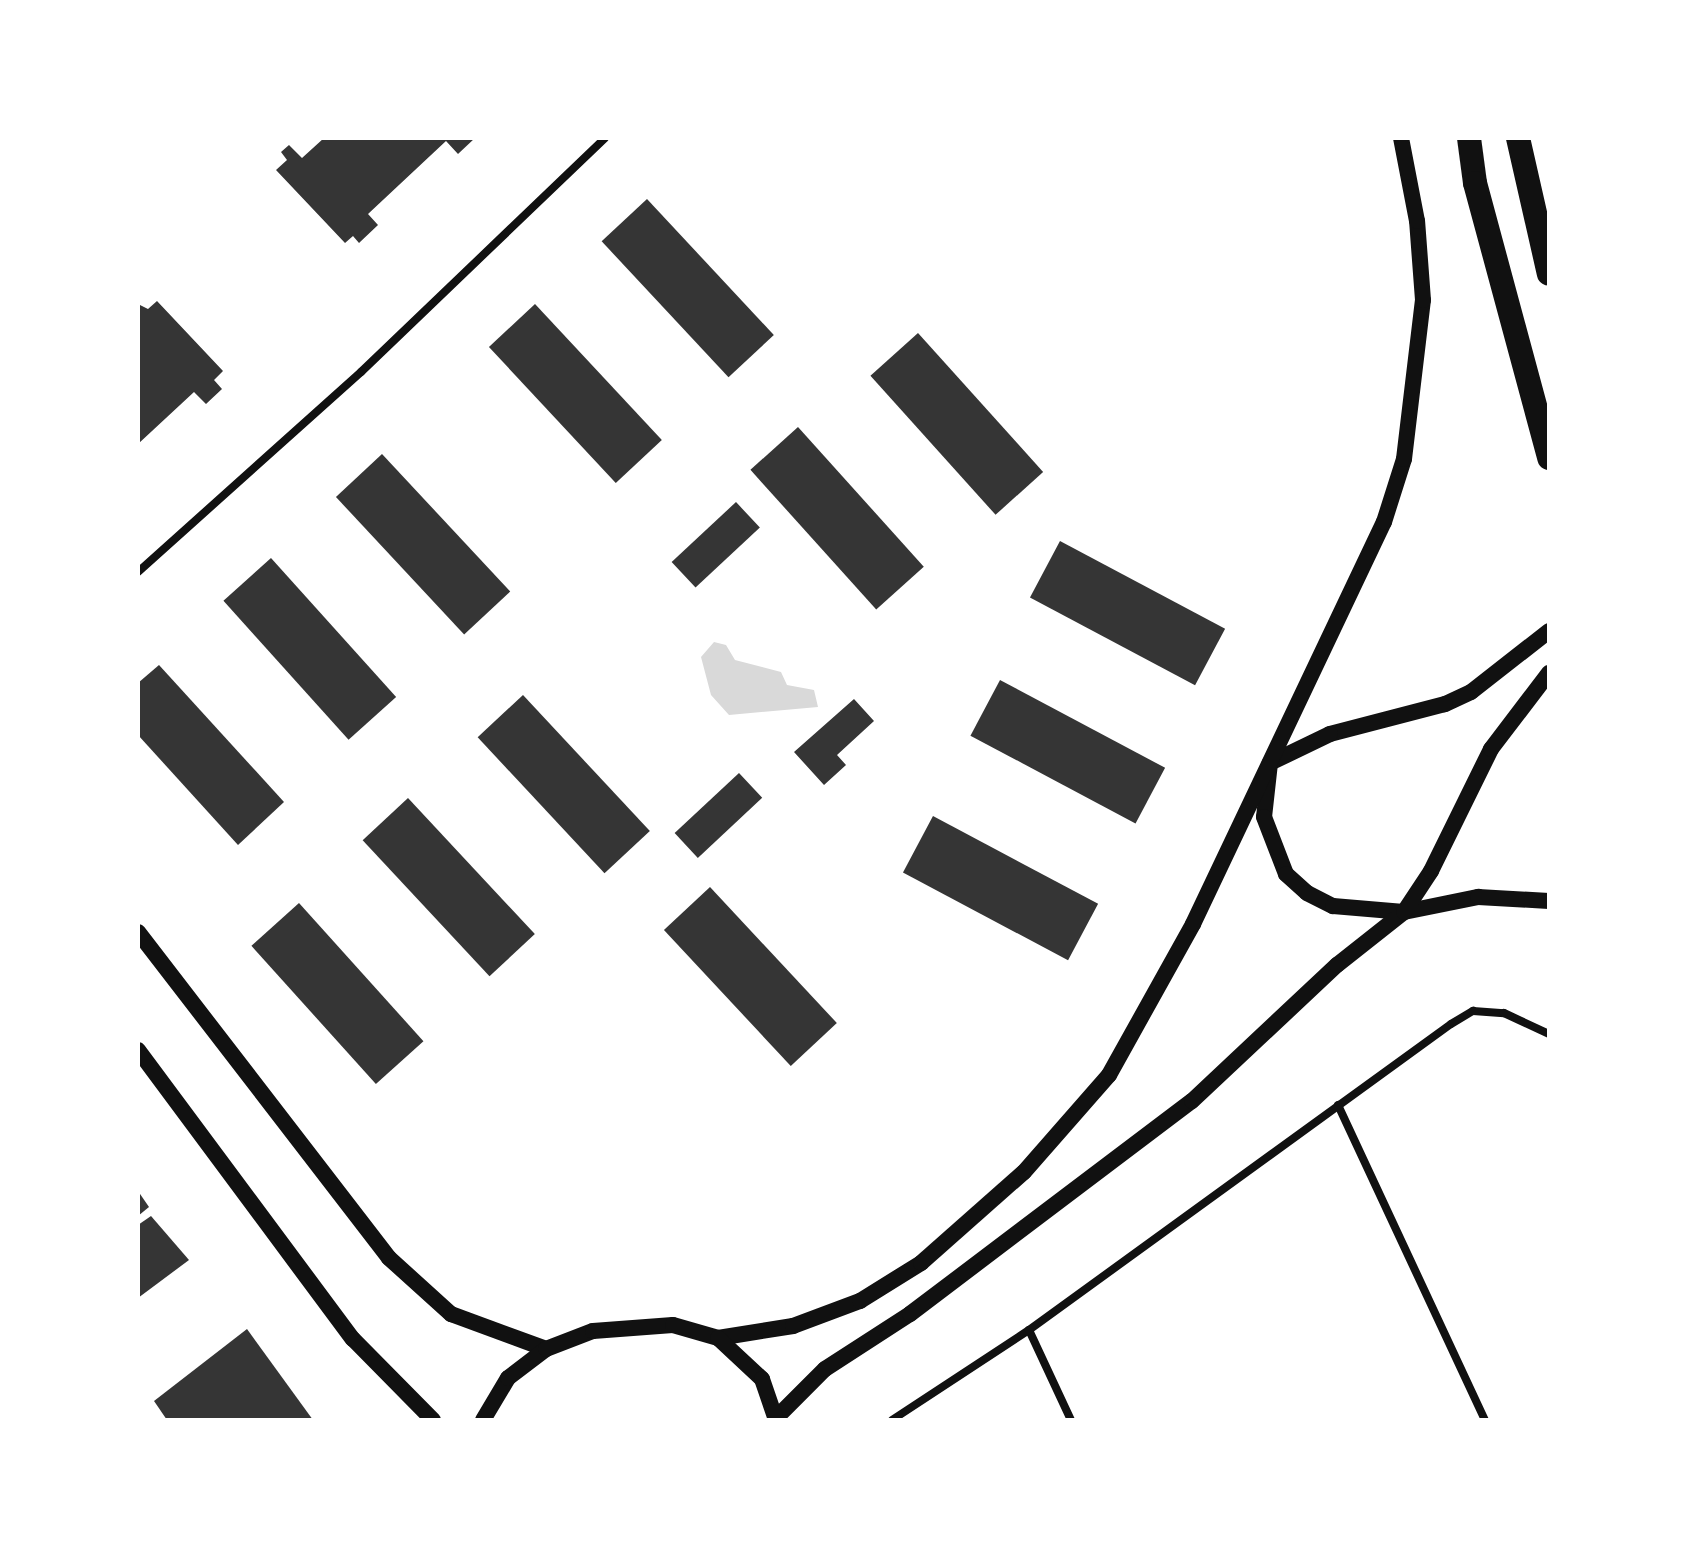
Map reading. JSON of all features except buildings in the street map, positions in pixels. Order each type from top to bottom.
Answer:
[{"type":"highway","points":[[1469,138],[1475,183],[1549,458]]},
{"type":"highway","points":[[1518,138],[1549,274]]},
{"type":"main road","points":[[483,1420],[508,1378],[546,1349],[593,1331],[633,1325],[673,1325],[718,1338],[793,1326],[860,1301],[921,1263],[1024,1172],[1109,1075],[1193,924],[1365,568],[1404,459],[1423,300],[1417,221],[1401,138]]},
{"type":"main road","points":[[1270,763],[1330,734],[1445,704],[1471,692],[1549,631]]},
{"type":"main road","points":[[718,1338],[762,1379],[776,1419],[825,1369],[910,1314],[1180,1110],[1337,965],[1404,912],[1431,871],[1491,749],[1549,673]]},
{"type":"main road","points":[[1270,763],[1266,831],[1277,859],[1296,884],[1333,906],[1404,912],[1478,897],[1549,901]]},
{"type":"main road","points":[[138,932],[389,1258],[451,1314],[546,1349]]},
{"type":"main road","points":[[138,1050],[353,1339],[433,1420]]},
{"type":"street","points":[[138,572],[361,372],[605,138]]},
{"type":"street","points":[[892,1420],[1029,1330],[1338,1105],[1473,1011],[1504,1013],[1549,1034]]},
{"type":"street","points":[[1338,1105],[1485,1420]]},
{"type":"street","points":[[1029,1330],[1071,1420]]},
{"type":"shaded area","points":[[714,642],[726,645],[735,660],[781,672],[787,685],[814,690],[818,707],[729,715],[711,695],[701,657]]}]
